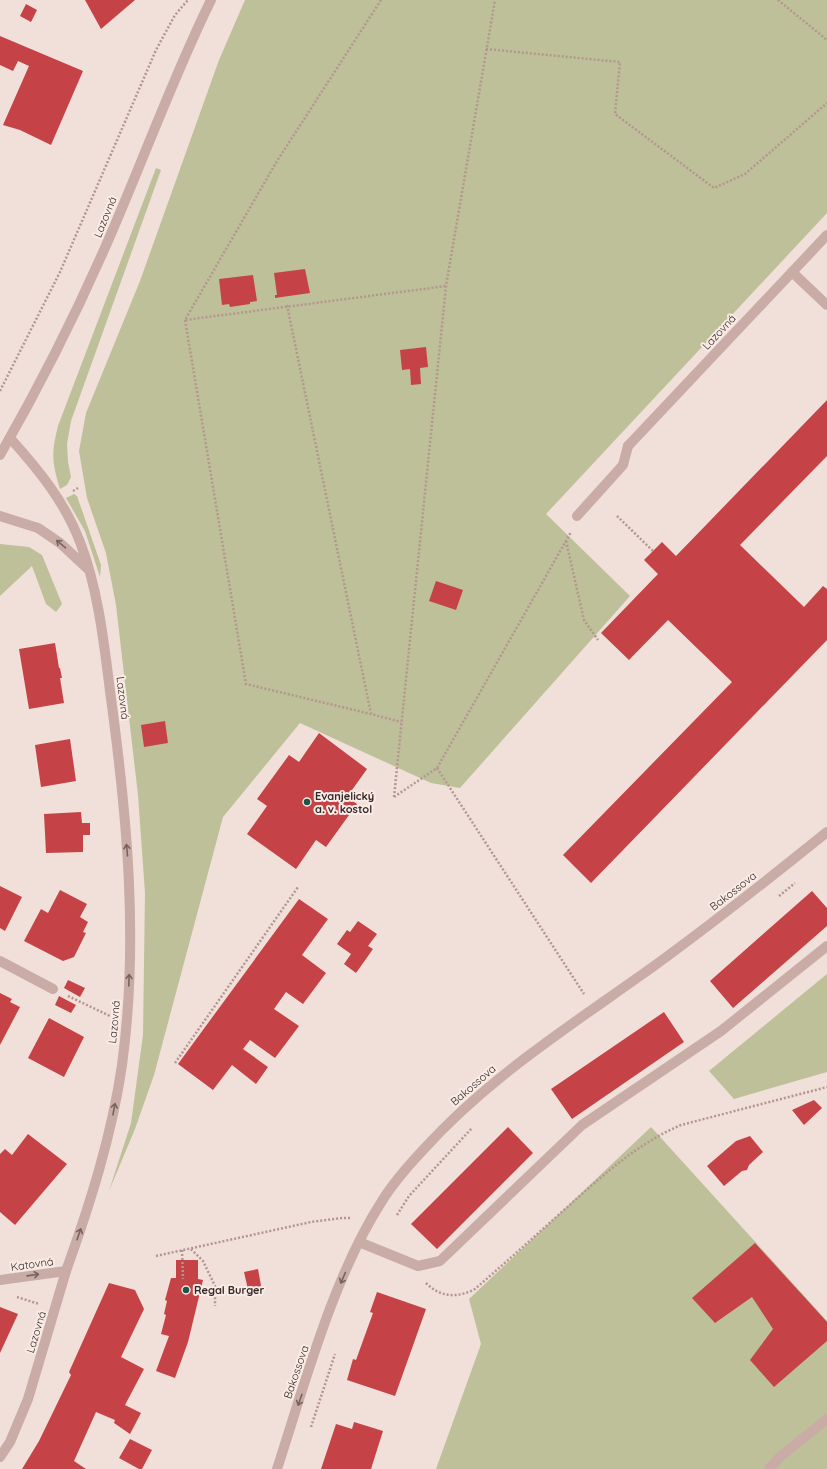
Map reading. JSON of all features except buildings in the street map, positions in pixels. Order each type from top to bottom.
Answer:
[{"type":"street","name":"Lazovná","points":[[0,455],[65,334],[104,250],[167,98],[211,0]]},
{"type":"street","name":"Lazovná","points":[[577,516],[623,465],[628,446],[827,235]]},
{"type":"street","points":[[792,272],[827,305]]},
{"type":"street","name":"Lazovná","points":[[0,1457],[10,1442],[28,1399],[66,1271],[84,1220],[113,1114],[127,1024],[130,888],[112,706],[103,641],[89,571],[80,541],[57,498],[40,471],[10,438]]},
{"type":"street","points":[[0,516],[38,528],[60,543],[89,571]]},
{"type":"street","name":"Bakossova","points":[[276,1469],[342,1280],[359,1242],[382,1200],[407,1167],[435,1137],[492,1083],[554,1035],[655,965],[718,918],[827,832]]},
{"type":"street","points":[[359,1242],[418,1266],[440,1261],[582,1125],[721,1031],[827,946]]},
{"type":"street","points":[[0,961],[53,989]]},
{"type":"street","name":"Katovná","points":[[0,1280],[66,1271]]},
{"type":"street","points":[[769,1469],[781,1456],[827,1419]]},
{"type":"path","points":[[0,391],[60,272],[156,50],[175,15],[188,0]]},
{"type":"path","points":[[381,0],[277,161],[185,320],[246,684],[401,722]]},
{"type":"path","points":[[495,0],[446,286],[394,797],[437,768],[566,541],[577,516]]},
{"type":"path","points":[[778,0],[827,40]]},
{"type":"path","points":[[486,49],[620,62],[615,114],[714,188],[745,174],[827,103]]},
{"type":"path","points":[[185,320],[287,305],[446,286]]},
{"type":"path","points":[[287,305],[371,714]]},
{"type":"path","points":[[617,516],[653,551]]},
{"type":"path","points":[[566,541],[584,620],[598,640]]},
{"type":"path","points":[[437,768],[581,990]]},
{"type":"path","points":[[778,896],[796,882]]},
{"type":"path","points":[[175,1063],[298,887]]},
{"type":"path","points":[[53,989],[127,1024]]},
{"type":"path","points":[[418,1266],[420,1276],[430,1286],[448,1296],[463,1296],[475,1289],[589,1187],[628,1156],[660,1134],[681,1125],[827,1087]]},
{"type":"path","points":[[393,1220],[410,1196],[477,1124]]},
{"type":"path","points":[[156,1256],[342,1218]]},
{"type":"path","points":[[190,1249],[202,1261],[215,1286],[215,1306]]},
{"type":"path","points":[[182,1250],[183,1279]]},
{"type":"path","points":[[15,1296],[55,1309]]},
{"type":"path","points":[[310,1431],[337,1348]]},
{"type":"green space","points":[[245,0],[827,0],[827,213],[546,514],[630,596],[460,788],[431,783],[300,723],[223,817],[154,1075],[135,1129],[109,1191],[131,1123],[143,1035],[145,893],[138,795],[116,605],[106,553],[87,498],[79,451],[86,413],[140,281],[219,60]]},
{"type":"green space","points":[[156,168],[161,170],[71,421],[67,444],[71,477],[67,485],[60,489],[53,458],[58,426]]},
{"type":"green space","points":[[74,494],[77,496],[101,565],[100,577],[85,531],[66,498]]},
{"type":"green space","points":[[0,544],[29,547],[42,555],[62,604],[56,612],[46,604],[32,566],[0,596]]},
{"type":"green space","points":[[827,974],[827,1072],[734,1099],[709,1071]]},
{"type":"green space","points":[[651,1127],[827,1321],[827,1469],[436,1469],[481,1344],[469,1299]]},
{"type":"place","name":"Evanjelický a. v. kostol","points":[[307,802]]},
{"type":"place","name":"Regal Burger","points":[[186,1290]]}]
